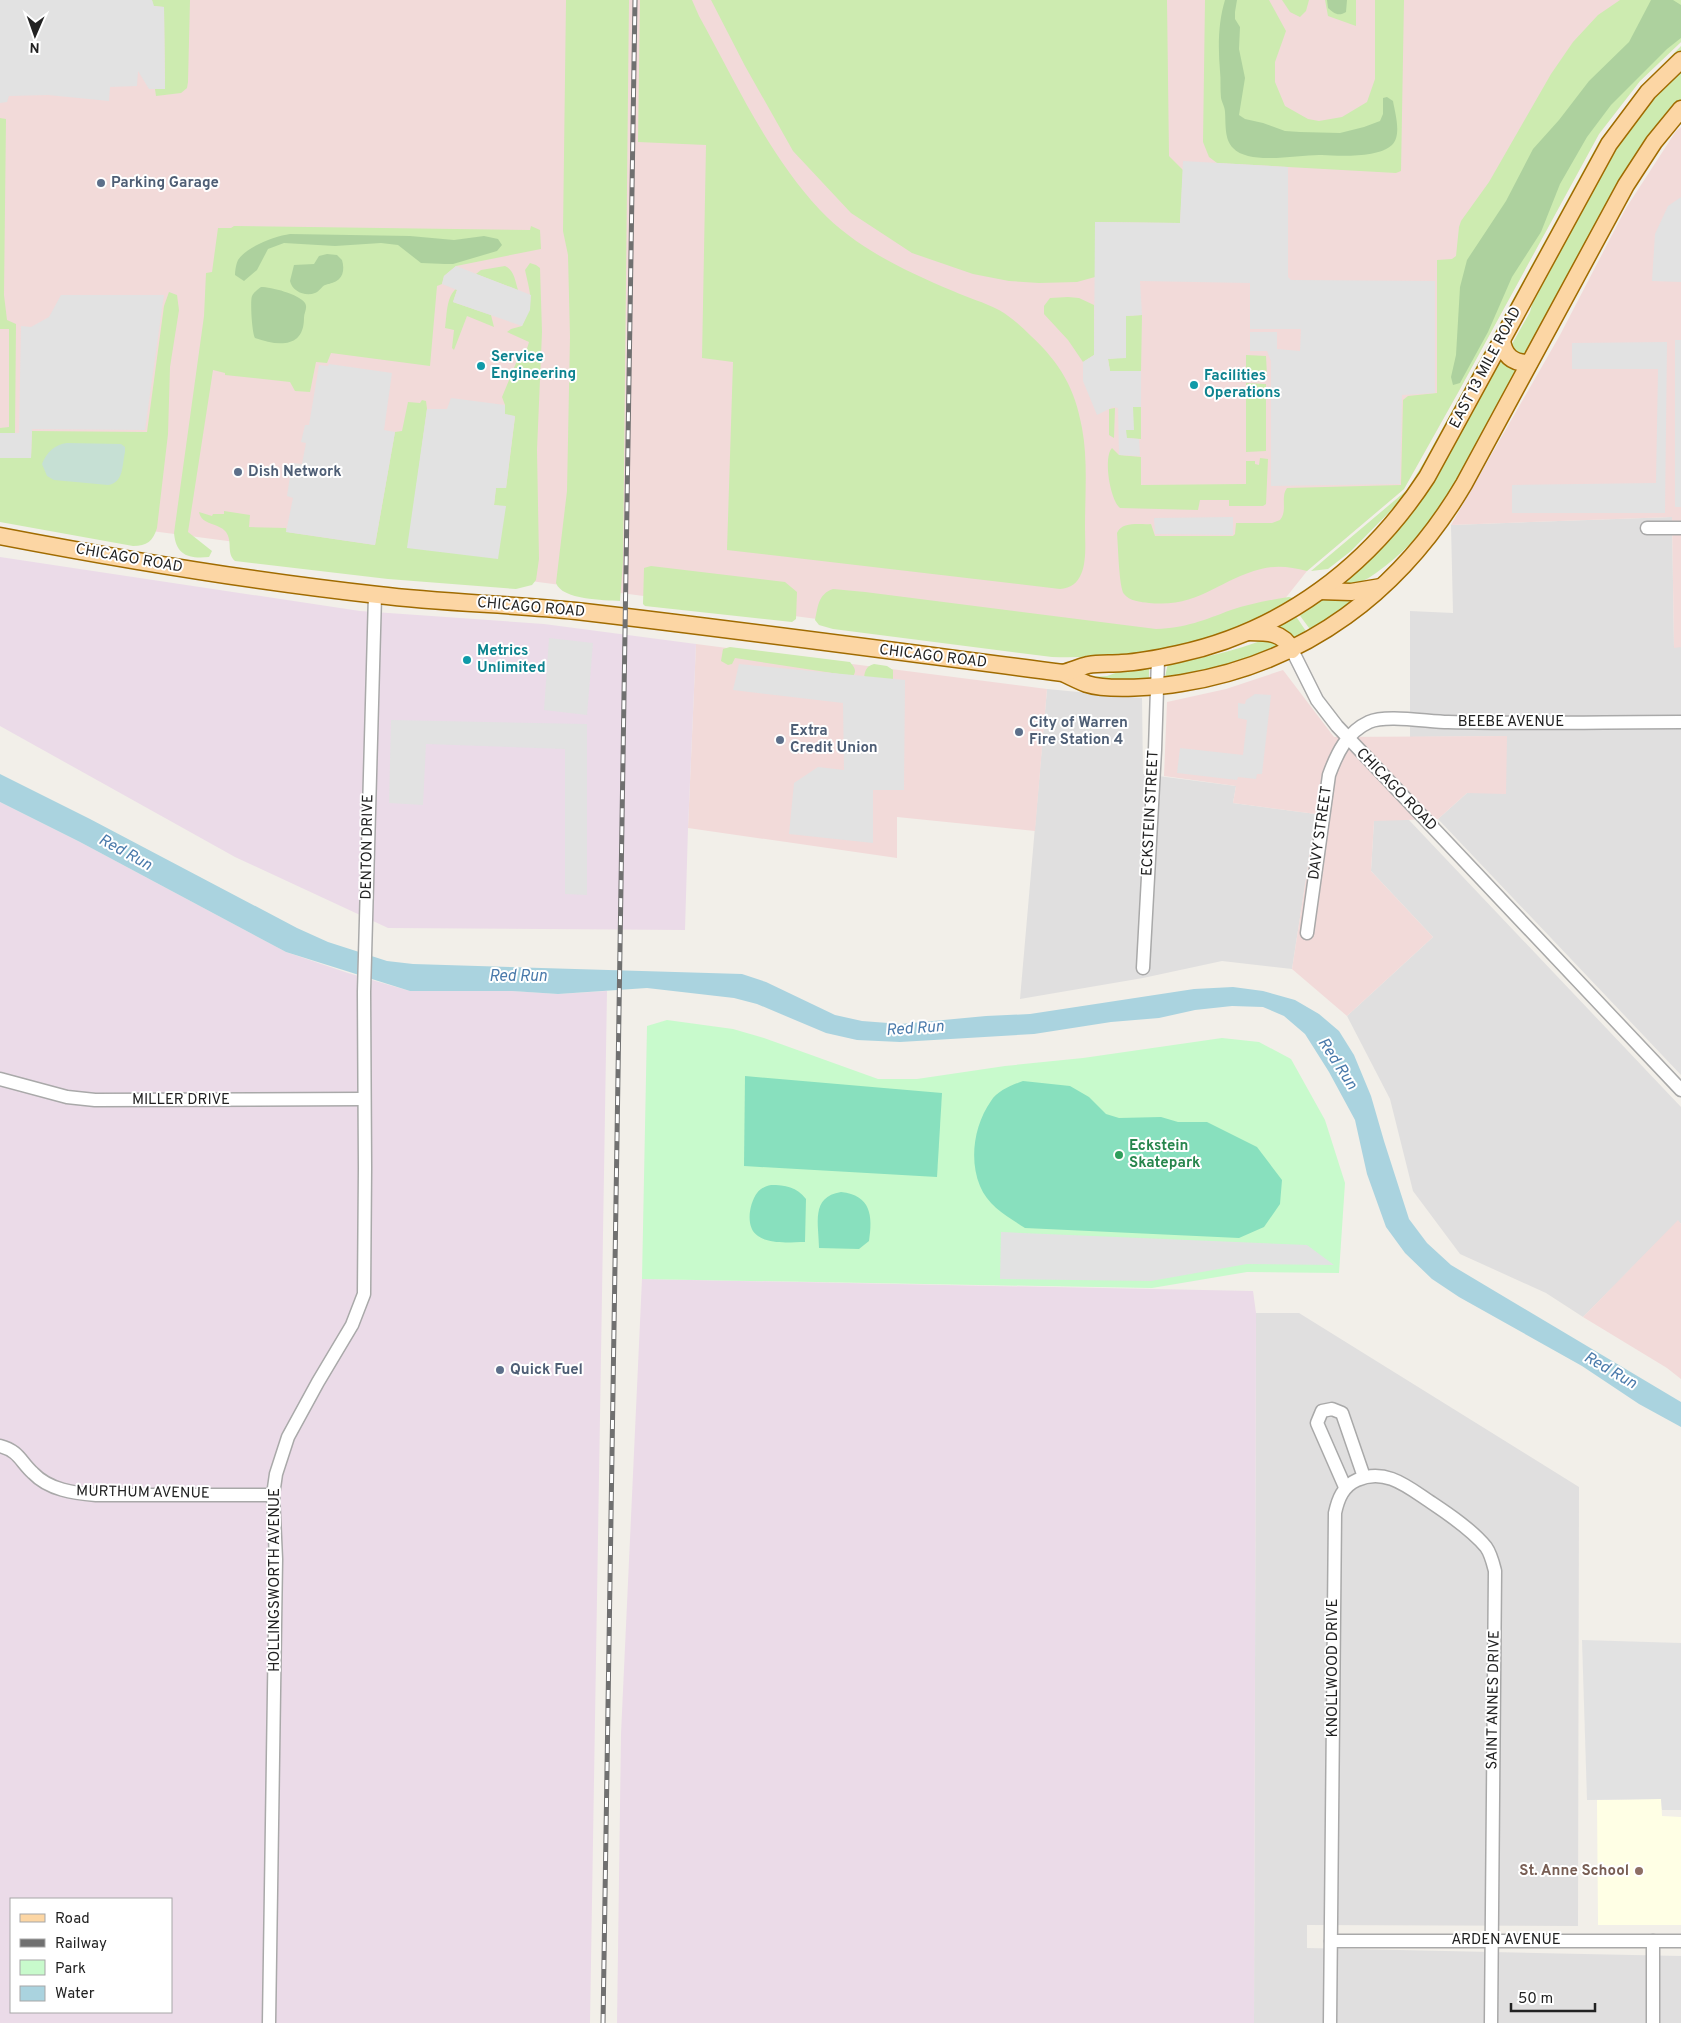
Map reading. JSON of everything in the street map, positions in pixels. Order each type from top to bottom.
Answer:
[{"type":"main road","name":"EAST 13 MILE ROAD","points":[[1246,632],[1292,609],[1320,591],[1368,552],[1407,506],[1427,476],[1608,144],[1639,103],[1681,60]]},
{"type":"main road","points":[[1246,632],[1265,632],[1282,636],[1288,641],[1292,650],[1348,616],[1383,587],[1420,549],[1443,518],[1464,484],[1631,177],[1654,142],[1681,110]]},
{"type":"main road","points":[[1502,340],[1503,348],[1511,359],[1517,362],[1530,363]]},
{"type":"main road","name":"CHICAGO ROAD","points":[[0,536],[158,565],[375,595],[578,612],[1063,673],[1089,685],[1157,686],[1198,680],[1235,672],[1292,650]]},
{"type":"main road","points":[[1320,591],[1351,592],[1383,587]]},
{"type":"main road","name":"CHICAGO ROAD","points":[[1063,673],[1090,665],[1158,659],[1203,648],[1246,632]]},
{"type":"street","points":[[1647,528],[1681,528]]},
{"type":"street","name":"DENTON DRIVE","points":[[364,1099],[364,992],[375,595]]},
{"type":"street","name":"CHICAGO ROAD","points":[[1292,650],[1317,700],[1347,738],[1681,1090]]},
{"type":"street","name":"ECKSTEIN STREET","points":[[1143,968],[1158,659]]},
{"type":"street","name":"BEEBE AVENUE","points":[[1347,738],[1358,728],[1371,721],[1389,719],[1447,722],[1681,722]]},
{"type":"street","name":"DAVY STREET","points":[[1307,933],[1329,775],[1336,756],[1347,738]]},
{"type":"street","name":"MILLER DRIVE","points":[[0,1079],[50,1093],[96,1100],[364,1099]]},
{"type":"street","name":"HOLLINGSWORTH AVENUE","points":[[269,2023],[276,1559],[273,1495],[276,1474],[288,1437],[352,1324],[364,1294],[366,1168],[364,1099]]},
{"type":"street","points":[[1332,1409],[1342,1413],[1364,1477],[1345,1487],[1317,1423],[1322,1411],[1332,1409]]},
{"type":"street","name":"MURTHUM AVENUE","points":[[0,1446],[17,1454],[34,1475],[57,1488],[74,1493],[96,1495],[273,1495]]},
{"type":"street","name":"SAINT ANNES DRIVE","points":[[1364,1477],[1380,1475],[1402,1483],[1443,1510],[1478,1538],[1486,1547],[1492,1560],[1495,1592],[1491,2023]]},
{"type":"street","name":"KNOLLWOOD DRIVE","points":[[1330,2023],[1334,1534],[1337,1504],[1345,1487]]},
{"type":"street","name":"ARDEN AVENUE","points":[[1331,1941],[1681,1941]]},
{"type":"street","points":[[1653,1941],[1653,2023]]},
{"type":"shaded area","points":[[0,0],[1681,0],[1681,42],[1640,81],[1599,134],[1404,489],[1307,571],[1284,600],[1098,656],[0,511]]},
{"type":"shaded area","points":[[0,0],[152,0],[154,6],[164,7],[165,89],[149,89],[138,71],[137,86],[110,87],[109,101],[48,95],[9,96],[7,102],[0,103]]},
{"type":"shaded area","points":[[1681,127],[1681,647],[1674,648],[1672,517],[1451,525],[1560,335],[1626,208],[1676,131]]},
{"type":"shaded area","points":[[1183,161],[1288,167],[1288,277],[1291,280],[1435,281],[1435,393],[1402,395],[1400,484],[1271,486],[1271,361],[1267,351],[1250,351],[1250,332],[1277,332],[1277,349],[1300,351],[1301,329],[1250,329],[1250,283],[1140,281],[1142,315],[1126,316],[1126,358],[1108,359],[1110,371],[1141,371],[1141,407],[1133,407],[1134,430],[1126,430],[1127,438],[1139,439],[1140,456],[1119,455],[1118,408],[1113,407],[1097,415],[1083,381],[1083,362],[1094,355],[1095,222],[1180,223]]},
{"type":"shaded area","points":[[1681,197],[1681,282],[1652,281],[1655,234],[1668,206]]},
{"type":"shaded area","points":[[456,266],[531,295],[530,310],[522,326],[453,302],[457,290],[442,284],[444,276]]},
{"type":"shaded area","points":[[61,295],[164,295],[145,430],[32,429],[31,458],[0,458],[0,433],[19,433],[21,326],[31,327],[49,317]]},
{"type":"shaded area","points":[[1675,340],[1681,340],[1681,507],[1675,507]]},
{"type":"shaded area","points":[[1667,342],[1665,513],[1512,513],[1512,485],[1656,483],[1658,369],[1572,369],[1572,343]]},
{"type":"shaded area","points":[[329,364],[392,373],[384,430],[395,432],[375,545],[286,532],[293,498],[287,496],[292,463],[302,464],[306,443],[301,442],[305,425],[309,425],[319,365],[328,366]]},
{"type":"shaded area","points":[[451,398],[505,405],[505,414],[515,416],[506,488],[496,488],[494,505],[506,506],[498,559],[407,548],[427,409],[447,409]]},
{"type":"shaded area","points":[[67,443],[121,444],[125,447],[125,452],[120,477],[113,484],[108,485],[54,480],[47,476],[42,464],[46,456],[55,447]]},
{"type":"shaded area","points":[[1233,517],[1233,535],[1155,534],[1154,518]]},
{"type":"shaded area","points":[[1672,517],[1674,647],[1681,647],[1681,1075],[1438,819],[1467,793],[1507,736],[1410,737],[1410,611],[1453,613],[1451,525]]},
{"type":"shaded area","points":[[0,557],[360,611],[544,624],[696,644],[685,930],[388,928],[235,857],[0,726]]},
{"type":"shaded area","points":[[549,638],[593,643],[587,715],[544,710]]},
{"type":"shaded area","points":[[696,644],[1047,689],[1035,831],[897,817],[897,858],[688,828]]},
{"type":"shaded area","points":[[739,664],[905,680],[904,790],[873,790],[873,843],[789,834],[794,783],[818,767],[844,770],[843,703],[733,690]]},
{"type":"shaded area","points":[[1283,670],[1334,737],[1507,736],[1506,794],[1467,793],[1438,819],[1374,821],[1371,871],[1433,937],[1347,1016],[1292,969],[1316,814],[1233,803],[1236,786],[1164,776],[1167,702],[1226,689]]},
{"type":"shaded area","points":[[1047,689],[1142,698],[1143,774],[1236,786],[1233,803],[1316,814],[1292,969],[1222,961],[1143,978],[1020,999]]},
{"type":"shaded area","points":[[1255,694],[1271,695],[1262,774],[1257,774],[1256,779],[1238,777],[1237,780],[1177,773],[1180,748],[1243,755],[1247,720],[1238,718],[1238,703],[1245,704],[1246,700]]},
{"type":"shaded area","points":[[391,720],[587,724],[587,895],[565,894],[565,749],[426,744],[423,805],[389,803]]},
{"type":"shaded area","points":[[0,802],[80,842],[286,952],[348,973],[410,991],[512,991],[558,994],[607,991],[590,2023],[0,2023]]},
{"type":"shaded area","points":[[1374,820],[1409,820],[1681,1107],[1681,1224],[1678,1221],[1583,1317],[1546,1293],[1460,1254],[1413,1191],[1390,1099],[1347,1016],[1433,937],[1371,871]]},
{"type":"shaded area","points":[[1678,1220],[1681,1224],[1681,1379],[1667,1368],[1583,1317]]},
{"type":"shaded area","points":[[1001,1232],[1307,1245],[1334,1265],[1247,1264],[1151,1281],[1000,1279]]},
{"type":"shaded area","points":[[642,1279],[1253,1291],[1256,1313],[1254,2023],[617,2023],[621,1734]]},
{"type":"shaded area","points":[[1256,1313],[1299,1313],[1579,1487],[1578,1926],[1307,1925],[1307,1948],[1681,1956],[1681,2023],[1254,2023]]},
{"type":"shaded area","points":[[1582,1640],[1681,1643],[1681,1810],[1662,1810],[1661,1799],[1587,1800]]},
{"type":"shaded area","name":"St. Anne School","points":[[1661,1799],[1662,1816],[1681,1817],[1681,1925],[1598,1925],[1597,1800]]},
{"type":"green space","points":[[152,0],[190,0],[188,82],[187,88],[181,93],[156,96],[155,89],[165,89],[164,7],[153,6]]},
{"type":"green space","points":[[566,0],[629,0],[623,562],[620,601],[575,596],[560,589],[556,583],[567,491],[570,337],[568,255],[563,231]]},
{"type":"green space","points":[[640,0],[692,0],[740,92],[769,142],[801,188],[834,224],[865,247],[899,267],[1003,313],[1027,332],[1058,366],[1075,401],[1082,428],[1085,452],[1085,556],[1084,566],[1077,582],[1070,587],[1060,589],[727,550],[733,362],[702,358],[706,145],[638,142]]},
{"type":"green space","points":[[711,0],[1167,0],[1169,156],[1183,170],[1180,223],[1095,222],[1095,277],[1077,282],[1039,283],[1009,281],[973,274],[912,253],[851,213],[793,151],[745,66]]},
{"type":"green space","points":[[1205,0],[1269,0],[1286,31],[1275,62],[1275,82],[1285,106],[1308,119],[1319,121],[1342,117],[1367,102],[1375,79],[1375,0],[1404,0],[1401,171],[1396,173],[1217,163],[1209,157],[1203,142]]},
{"type":"green space","points":[[1225,0],[1237,0],[1235,19],[1240,27],[1239,49],[1245,78],[1239,115],[1245,119],[1285,131],[1340,133],[1380,121],[1383,114],[1383,98],[1387,97],[1393,101],[1397,124],[1397,136],[1392,145],[1378,152],[1368,154],[1275,158],[1251,157],[1233,148],[1227,136],[1225,110],[1221,100],[1219,35]]},
{"type":"green space","points":[[1282,0],[1309,0],[1306,11],[1300,17],[1290,12]]},
{"type":"green space","points":[[1325,0],[1356,0],[1356,26],[1328,16]]},
{"type":"green space","points":[[1327,0],[1347,0],[1346,12],[1341,14],[1334,13],[1328,8]]},
{"type":"green space","points":[[1620,0],[1681,0],[1681,42],[1640,81],[1599,134],[1404,489],[1307,571],[1284,567],[1261,569],[1182,601],[1149,603],[1135,601],[1126,596],[1122,590],[1121,583],[1117,533],[1119,529],[1127,525],[1151,524],[1155,536],[1233,536],[1236,523],[1272,523],[1280,520],[1287,488],[1401,485],[1403,400],[1408,396],[1437,393],[1437,260],[1452,259],[1456,256],[1461,221],[1489,182],[1551,74],[1573,42],[1598,15]]},
{"type":"green space","points":[[1651,0],[1673,0],[1681,5],[1681,38],[1667,49],[1611,105],[1587,137],[1560,184],[1541,232],[1512,277],[1488,332],[1460,383],[1453,385],[1451,377],[1456,355],[1460,287],[1467,260],[1506,201],[1533,149],[1559,120],[1589,81],[1629,42]]},
{"type":"green space","points":[[1681,46],[1681,51],[1666,64],[1408,493],[1351,551],[1328,569],[1311,571],[1407,490],[1600,140],[1641,87]]},
{"type":"green space","points":[[1681,67],[1681,100],[1526,355],[1522,356],[1512,349],[1512,344],[1530,312],[1537,286],[1602,167],[1631,123]]},
{"type":"green space","points":[[0,118],[6,119],[4,295],[7,320],[16,324],[15,433],[0,433],[0,428],[9,427],[9,329],[0,329]]},
{"type":"green space","points":[[234,226],[530,230],[531,226],[540,230],[541,249],[456,266],[444,276],[442,284],[437,286],[430,366],[331,353],[327,363],[316,362],[310,392],[295,391],[290,382],[225,375],[225,373],[213,370],[188,532],[212,551],[209,557],[195,557],[180,551],[174,533],[204,316],[206,273],[212,272],[218,228],[231,228]]},
{"type":"green space","points":[[290,234],[410,236],[454,240],[484,236],[498,239],[502,245],[497,251],[453,264],[445,264],[421,263],[398,245],[381,243],[335,246],[284,243],[268,249],[257,270],[244,281],[235,275],[238,260],[247,251],[269,240]]},
{"type":"green space","points":[[327,254],[337,255],[342,260],[343,271],[339,280],[325,285],[317,292],[311,294],[303,294],[293,288],[290,281],[294,265],[314,264],[319,256]]},
{"type":"green space","points":[[530,263],[540,268],[542,332],[537,450],[539,559],[536,580],[532,585],[516,589],[388,579],[235,561],[232,558],[226,532],[203,520],[199,512],[212,516],[213,514],[224,514],[224,511],[250,515],[249,527],[286,528],[287,532],[375,545],[395,432],[402,431],[408,402],[420,403],[422,400],[426,401],[427,409],[408,548],[506,507],[494,505],[496,487],[506,488],[515,417],[505,414],[505,405],[502,397],[521,351],[526,352],[529,342],[507,332],[522,326],[530,304],[530,293],[525,270]]},
{"type":"green space","points":[[505,266],[512,273],[518,290],[476,274],[481,270]]},
{"type":"green space","points":[[261,287],[291,294],[305,303],[303,328],[294,340],[288,343],[272,343],[255,338],[252,324],[251,299],[254,293]]},
{"type":"green space","points":[[456,289],[453,302],[491,315],[494,327],[467,316],[454,350],[452,348],[454,330],[445,328],[450,297]]},
{"type":"green space","points":[[169,292],[177,295],[179,310],[170,367],[168,434],[157,528],[154,536],[146,544],[133,546],[0,522],[0,458],[31,458],[32,431],[147,432],[164,306]]},
{"type":"green space","points":[[1050,298],[1079,298],[1094,305],[1094,355],[1083,362],[1068,340],[1044,314],[1044,306]]},
{"type":"green space","points":[[1142,315],[1141,371],[1110,371],[1108,359],[1126,357],[1126,316]]},
{"type":"green space","points":[[1246,355],[1266,356],[1267,376],[1246,376]]},
{"type":"green space","points":[[1499,358],[1518,369],[1475,452],[1442,506],[1401,553],[1376,573],[1355,584],[1346,585],[1342,583],[1349,577]]},
{"type":"green space","points":[[1246,383],[1266,384],[1266,451],[1246,452]]},
{"type":"green space","points":[[1133,407],[1141,407],[1141,439],[1126,438],[1126,430]]},
{"type":"green space","points":[[1115,408],[1114,438],[1109,435],[1109,409]]},
{"type":"green space","points":[[1112,448],[1119,455],[1141,457],[1141,485],[1246,484],[1246,461],[1255,461],[1255,464],[1259,465],[1260,458],[1268,459],[1266,504],[1263,506],[1229,506],[1229,500],[1200,500],[1198,510],[1120,508],[1113,497],[1109,478],[1108,460]]},
{"type":"green space","points":[[651,566],[785,582],[797,592],[796,619],[792,622],[645,606],[643,604],[644,568]]},
{"type":"green space","points":[[833,589],[1156,629],[1186,625],[1260,602],[1293,598],[1272,612],[1233,629],[1182,644],[1131,654],[1052,657],[833,629],[819,625],[815,620],[819,602],[824,594]]},
{"type":"green space","points":[[1320,599],[1356,601],[1312,632],[1298,613]]},
{"type":"green space","points":[[1295,615],[1308,634],[1296,640],[1276,628],[1276,625]]},
{"type":"green space","points":[[1266,639],[1284,645],[1236,665],[1165,677],[1168,663],[1218,654]]},
{"type":"green space","points":[[730,647],[850,662],[855,672],[851,679],[839,674],[735,658],[732,664],[728,665],[721,661],[723,649]]},
{"type":"green space","points":[[874,664],[887,666],[893,670],[893,694],[864,680],[866,670]]},
{"type":"green space","points":[[1149,667],[1149,679],[1113,681],[1089,677],[1107,676],[1127,669]]},
{"type":"green space","points":[[667,1020],[733,1029],[764,1038],[878,1079],[917,1079],[1222,1038],[1259,1042],[1291,1059],[1325,1120],[1345,1183],[1339,1273],[1247,1272],[1152,1288],[642,1279],[647,1026]]},
{"type":"green space","points":[[745,1076],[942,1093],[937,1177],[744,1166]]},
{"type":"green space","name":"Eckstein Skatepark","points":[[1023,1081],[1070,1086],[1089,1097],[1106,1114],[1119,1118],[1161,1117],[1178,1122],[1207,1122],[1257,1147],[1282,1180],[1280,1204],[1264,1227],[1239,1238],[1025,1228],[999,1210],[988,1199],[980,1186],[974,1154],[977,1132],[985,1110],[991,1101],[1001,1091]]},
{"type":"green space","points":[[771,1185],[790,1188],[799,1192],[806,1199],[805,1242],[769,1241],[758,1236],[751,1227],[750,1209],[754,1198],[759,1191]]},
{"type":"green space","points":[[841,1192],[859,1197],[868,1208],[871,1223],[869,1241],[859,1249],[819,1248],[818,1213],[820,1206],[824,1199]]},
{"type":"water","name":"Red Run","points":[[0,774],[297,928],[328,942],[387,961],[413,964],[742,974],[766,982],[835,1015],[862,1021],[901,1024],[1030,1014],[1194,989],[1233,987],[1263,991],[1295,1000],[1319,1014],[1339,1031],[1354,1055],[1371,1096],[1409,1219],[1427,1243],[1451,1265],[1681,1402],[1681,1427],[1639,1404],[1582,1366],[1459,1297],[1432,1279],[1405,1253],[1386,1227],[1367,1174],[1355,1120],[1329,1072],[1305,1034],[1284,1016],[1263,1007],[1232,1006],[1195,1010],[1159,1018],[1111,1022],[1034,1034],[900,1042],[857,1040],[826,1033],[757,1004],[734,998],[647,988],[558,994],[512,991],[410,991],[286,952],[80,842],[0,802]]},
{"type":"railway","points":[[603,2023],[635,0]]},
{"type":"place","name":"Parking Garage","points":[[101,183]]},
{"type":"place","name":"Service Engineering","points":[[481,366]]},
{"type":"place","name":"Facilities Operations","points":[[1194,385]]},
{"type":"place","name":"Dish Network","points":[[238,472]]},
{"type":"place","name":"Metrics Unlimited","points":[[467,660]]},
{"type":"place","name":"City of Warren Fire Station 4","points":[[1019,732]]},
{"type":"place","name":"Extra Credit Union","points":[[780,740]]},
{"type":"place","name":"Eckstein Skatepark","points":[[1119,1155]]},
{"type":"place","name":"Quick Fuel","points":[[500,1370]]},
{"type":"place","name":"St. Anne School","points":[[1639,1871]]}]
